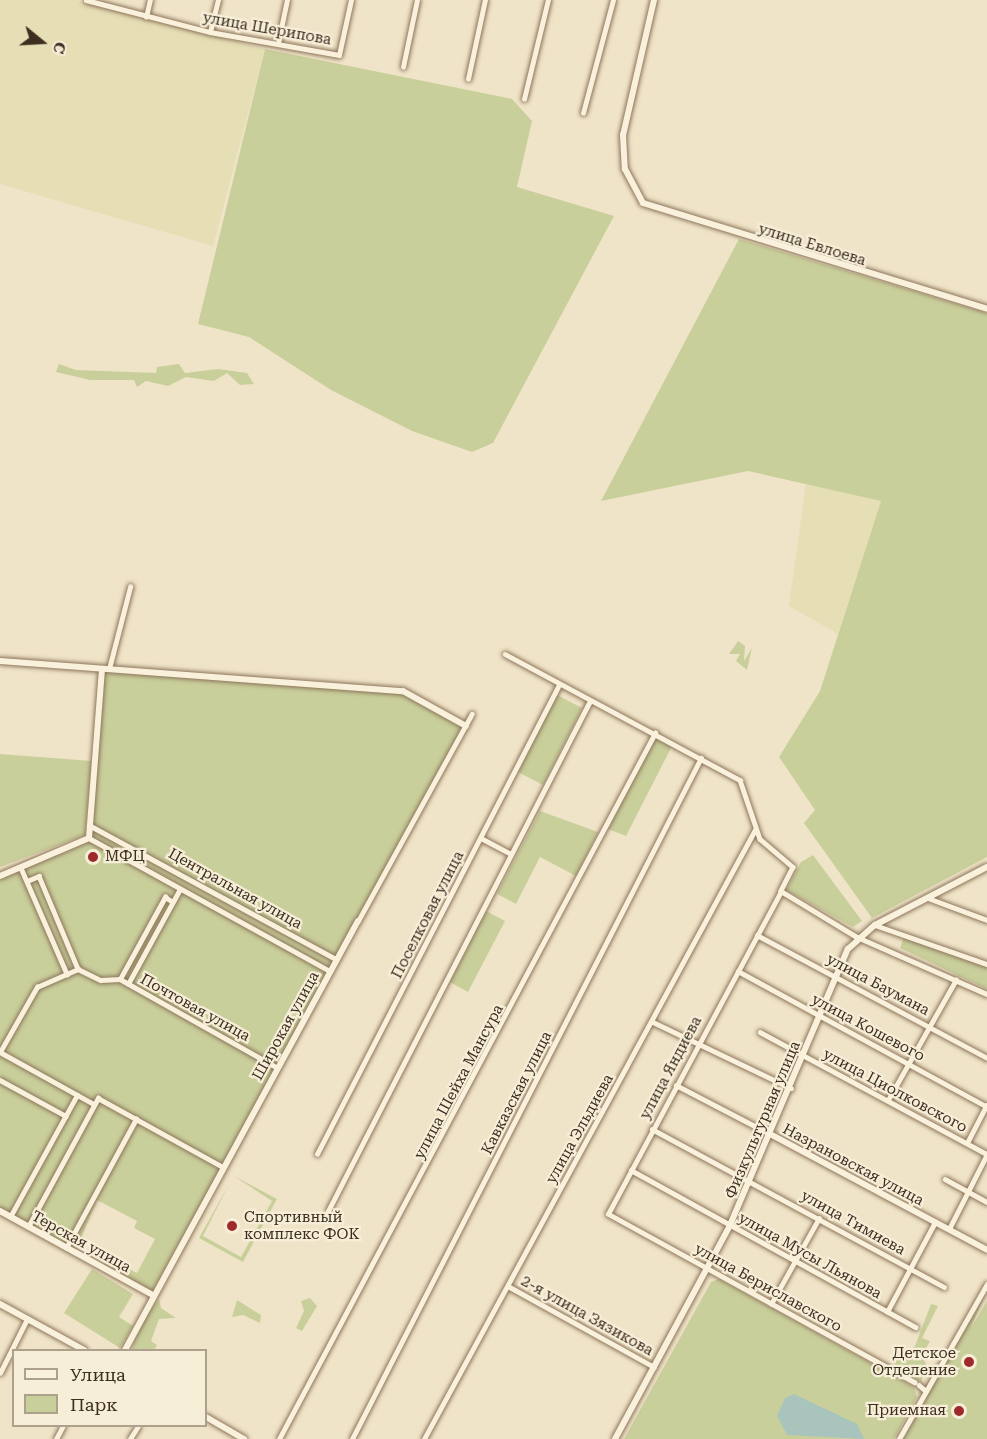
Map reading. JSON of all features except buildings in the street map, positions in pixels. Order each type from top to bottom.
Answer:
[{"type":"street","name":"улица Шерипова","points":[[86,0],[210,32],[339,55],[351,0]]},
{"type":"street","points":[[146,17],[150,0]]},
{"type":"street","points":[[210,32],[218,0]]},
{"type":"street","points":[[278,44],[287,0]]},
{"type":"street","points":[[403,67],[417,0]]},
{"type":"street","points":[[468,79],[485,0]]},
{"type":"street","points":[[524,99],[548,0]]},
{"type":"street","points":[[583,112],[613,0]]},
{"type":"street","name":"улица Евлоева","points":[[654,0],[623,135],[625,169],[636,195],[651,209],[987,309]]},
{"type":"street","points":[[0,876],[89,838],[105,669],[130,587]]},
{"type":"street","points":[[505,654],[559,685],[701,758],[744,784],[755,830]]},
{"type":"street","points":[[0,662],[403,691],[466,726]]},
{"type":"street","name":"Поселковая улица","points":[[317,1154],[559,685]]},
{"type":"street","points":[[328,1212],[590,700]]},
{"type":"street","name":"Широкая улица","points":[[124,1349],[151,1294],[221,1166],[472,714]]},
{"type":"street","name":"улица Шейха Мансура","points":[[279,1439],[655,733]]},
{"type":"street","name":"Кавказская улица","points":[[352,1439],[701,758]]},
{"type":"street","name":"Центральная улица","points":[[90,825],[336,959]]},
{"type":"street","name":"улица Яндиева","points":[[608,1214],[793,867],[755,830]]},
{"type":"street","name":"улица Эльдиева","points":[[424,1439],[653,1022],[755,830]]},
{"type":"street","name":"Центральная улица","points":[[89,838],[330,971]]},
{"type":"street","points":[[481,838],[512,854]]},
{"type":"street","points":[[21,867],[67,974]]},
{"type":"street","points":[[857,937],[987,867]]},
{"type":"street","points":[[978,872],[987,875]]},
{"type":"street","points":[[27,881],[39,876],[78,969],[37,987],[1,1053],[94,1104]]},
{"type":"street","points":[[128,984],[180,889]]},
{"type":"street","points":[[781,891],[857,937],[987,994]]},
{"type":"street","points":[[120,980],[165,897],[173,902]]},
{"type":"street","points":[[927,898],[987,920]]},
{"type":"street","points":[[875,926],[987,964]]},
{"type":"street","name":"улица Баумана","points":[[757,935],[987,1058]]},
{"type":"street","name":"Физкультурная улица","points":[[615,1439],[730,1225],[772,1135],[836,976],[857,937]]},
{"type":"street","name":"Почтовая улица","points":[[78,969],[101,980],[120,980],[276,1067]]},
{"type":"street","name":"улица Кошевого","points":[[738,971],[986,1106]]},
{"type":"street","points":[[888,1100],[956,980]]},
{"type":"street","points":[[653,1022],[791,1088]]},
{"type":"street","name":"улица Циолковского","points":[[759,1032],[987,1154]]},
{"type":"street","points":[[0,1080],[66,1116]]},
{"type":"street","name":"Назрановская улица","points":[[676,1085],[987,1250]]},
{"type":"street","points":[[10,1217],[77,1095]]},
{"type":"street","points":[[28,1227],[98,1098],[221,1166]]},
{"type":"street","points":[[967,1143],[986,1106]]},
{"type":"street","points":[[66,1248],[136,1119]]},
{"type":"street","name":"улица Тимиева","points":[[652,1129],[751,1180],[944,1287]]},
{"type":"street","points":[[949,1229],[987,1154]]},
{"type":"street","name":"улица Мусы Льянова","points":[[631,1170],[915,1327]]},
{"type":"street","points":[[945,1179],[987,1202]]},
{"type":"street","name":"Терская улица","points":[[0,1211],[151,1294]]},
{"type":"street","name":"улица Бериславского","points":[[608,1214],[926,1391]]},
{"type":"street","points":[[771,1304],[819,1218]]},
{"type":"street","points":[[887,1312],[935,1222]]},
{"type":"street","points":[[899,1439],[987,1284]]},
{"type":"street","name":"2-я улица Зязикова","points":[[508,1286],[654,1367]]},
{"type":"street","points":[[0,1304],[82,1349]]},
{"type":"street","points":[[0,1373],[27,1319]]},
{"type":"street","points":[[207,1419],[244,1439]]},
{"type":"shaded area","points":[[0,0],[76,0],[265,49],[213,246],[0,184]]},
{"type":"shaded area","points":[[806,483],[881,501],[838,634],[789,606]]},
{"type":"green space","points":[[265,49],[512,99],[532,121],[517,187],[614,216],[493,443],[472,452],[412,431],[331,390],[249,337],[198,324]]},
{"type":"green space","points":[[739,239],[987,313],[987,857],[872,918],[804,823],[815,810],[779,757],[820,691],[881,501],[748,471],[601,501]]},
{"type":"green space","points":[[59,364],[76,370],[156,373],[157,367],[179,364],[185,373],[218,369],[247,373],[254,384],[240,385],[227,373],[214,381],[186,377],[168,386],[146,381],[137,387],[134,380],[90,380],[56,372]]},
{"type":"green space","points":[[738,641],[745,646],[744,661],[752,648],[747,670],[736,661],[740,654],[729,654]]},
{"type":"green space","points":[[102,669],[403,691],[466,726],[151,1294],[103,1268],[108,1258],[137,1273],[155,1239],[134,1228],[137,1221],[97,1200],[75,1253],[0,1211],[0,876],[89,838]]},
{"type":"green space","points":[[557,695],[582,708],[543,785],[518,772]]},
{"type":"green space","points":[[655,737],[672,746],[626,836],[608,829]]},
{"type":"green space","points":[[0,754],[92,761],[85,835],[0,867]]},
{"type":"green space","points":[[540,811],[598,832],[576,876],[540,857],[516,904],[497,894]]},
{"type":"green space","points":[[813,855],[862,921],[853,927],[786,890],[801,862]]},
{"type":"green space","points":[[486,911],[505,921],[468,992],[450,982]]},
{"type":"green space","points":[[904,937],[987,966],[987,989],[900,948]]},
{"type":"green space","points":[[234,1176],[277,1199],[243,1262],[199,1238],[229,1184],[203,1236],[241,1257],[272,1201]]},
{"type":"green space","points":[[92,1269],[133,1294],[119,1317],[133,1326],[120,1348],[64,1313]]},
{"type":"green space","points":[[719,1279],[914,1387],[917,1397],[894,1439],[624,1439],[711,1282]]},
{"type":"green space","points":[[987,1290],[971,1328],[987,1301],[987,1439],[903,1439]]},
{"type":"green space","points":[[310,1298],[317,1306],[302,1331],[296,1328],[304,1311],[301,1301]]},
{"type":"green space","points":[[159,1299],[161,1308],[176,1318],[159,1319],[151,1341],[157,1345],[155,1349],[132,1349],[140,1324]]},
{"type":"green space","points":[[237,1300],[261,1315],[260,1323],[243,1315],[232,1317]]},
{"type":"green space","points":[[931,1304],[938,1306],[922,1338],[930,1341],[921,1357],[926,1363],[921,1382],[895,1364],[899,1353],[902,1357],[915,1346]]},
{"type":"water","points":[[794,1394],[857,1424],[864,1439],[787,1435],[777,1416],[785,1398]]},
{"type":"place","name":"МФЦ","points":[[93,857]]},
{"type":"place","name":"Спортивный комплекс ФОК","points":[[232,1226]]},
{"type":"place","name":"Детское Отделение","points":[[969,1362]]},
{"type":"place","name":"Приемная","points":[[959,1411]]}]
